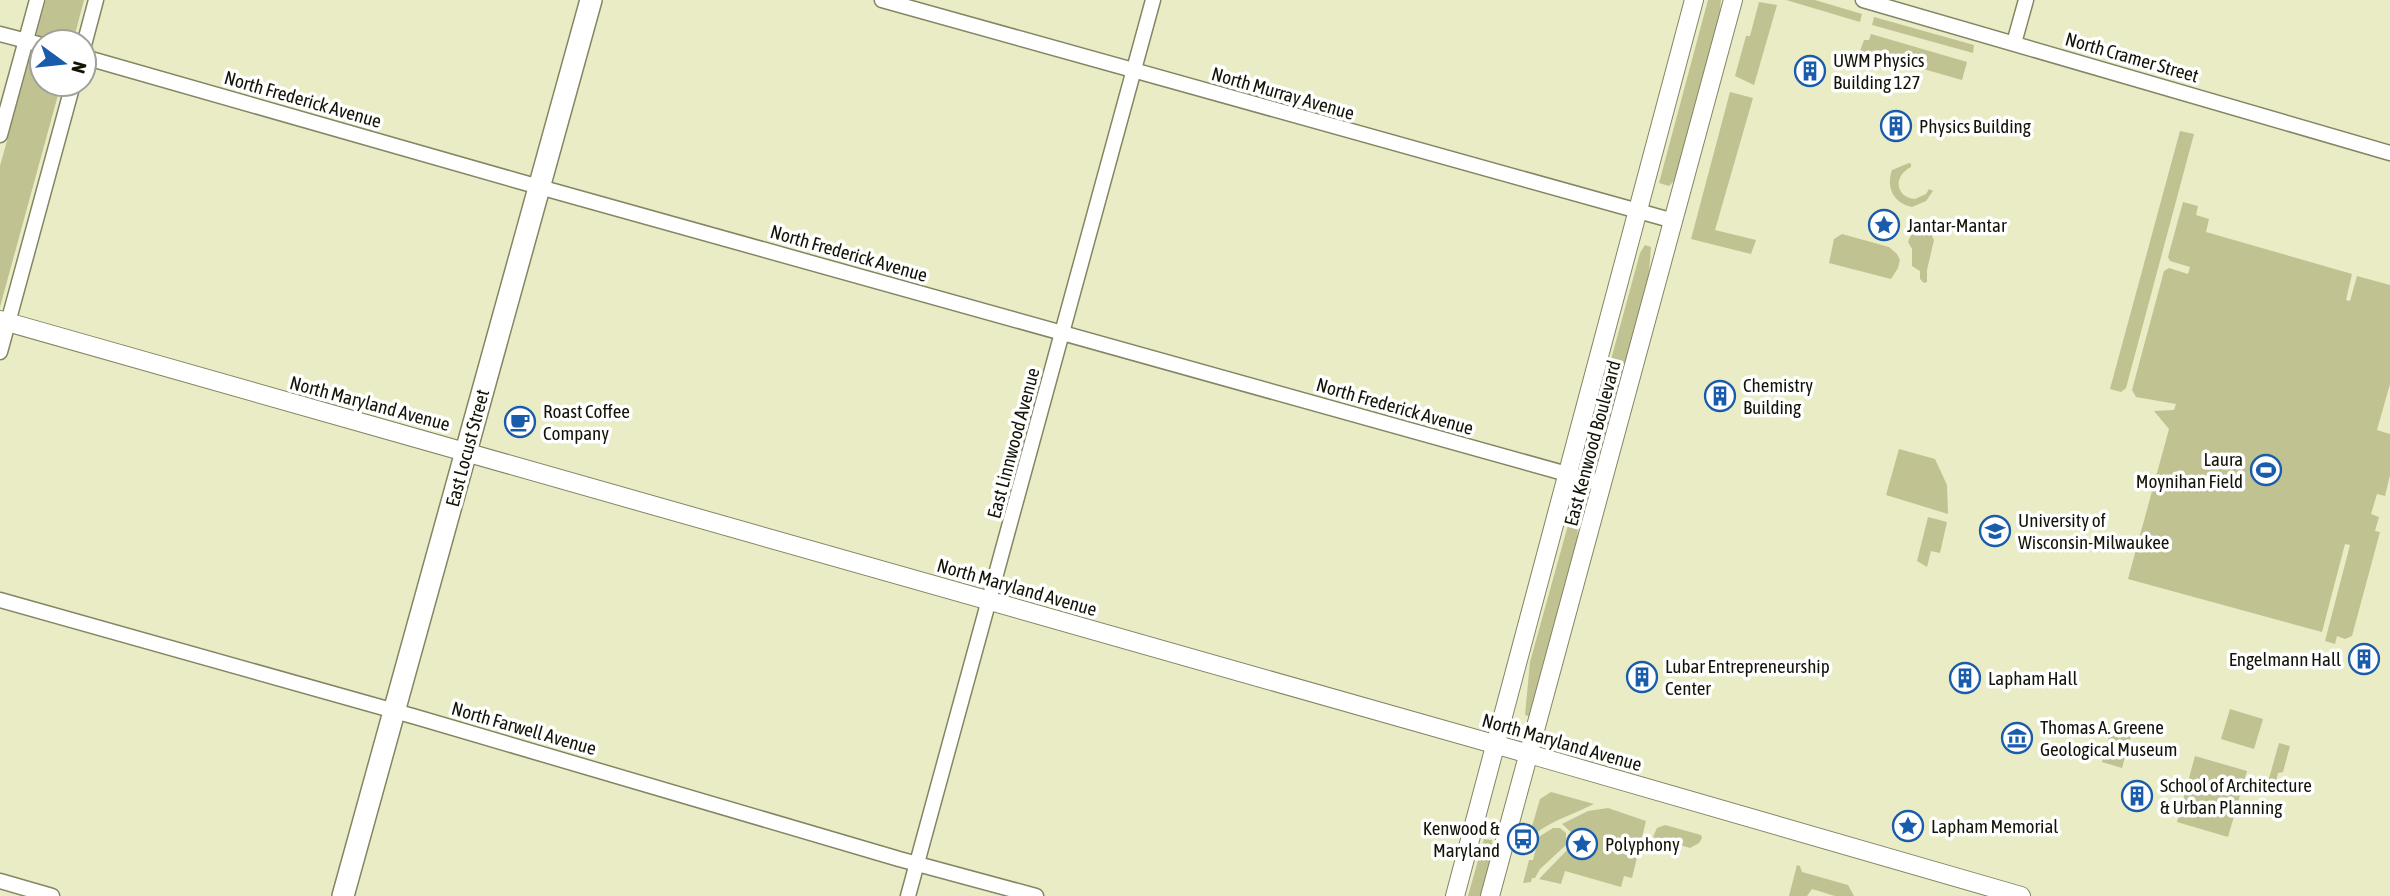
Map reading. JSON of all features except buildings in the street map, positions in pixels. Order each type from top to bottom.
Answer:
[{"type":"main road","name":"East Locust Street","points":[[343,896],[591,0]]},
{"type":"street","points":[[0,135],[37,0]]},
{"type":"street","points":[[89,28],[96,0]]},
{"type":"street","name":"North Murray Avenue","points":[[882,0],[1674,222]]},
{"type":"street","name":"East Linnwood Avenue","points":[[908,896],[1153,0]]},
{"type":"street","name":"East Kenwood Boulevard","points":[[1455,896],[1694,0]]},
{"type":"street","name":"East Kenwood Boulevard","points":[[1490,896],[1733,0]]},
{"type":"street","name":"North Cramer Street","points":[[1863,0],[2390,153]]},
{"type":"street","points":[[2014,43],[2026,0]]},
{"type":"street","points":[[0,34],[26,41]]},
{"type":"street","name":"North Frederick Avenue","points":[[98,61],[1603,484]]},
{"type":"street","points":[[0,352],[4,321],[69,98]]},
{"type":"street","name":"North Maryland Avenue","points":[[4,321],[2021,896]]},
{"type":"street","name":"North Farwell Avenue","points":[[0,600],[1036,896]]},
{"type":"street","points":[[0,881],[52,896]]},
{"type":"green space","points":[[46,0],[84,0],[77,28],[38,28]]},
{"type":"green space","points":[[1708,0],[1721,0],[1717,41],[1679,176],[1669,186],[1659,183]]},
{"type":"green space","points":[[1786,0],[1815,0],[1862,14],[1860,22]]},
{"type":"green space","points":[[1759,2],[1777,5],[1754,85],[1735,76]]},
{"type":"green space","points":[[1874,17],[1974,45],[1973,53],[1872,25]]},
{"type":"green space","points":[[1871,34],[1967,62],[1962,80],[1860,51],[1864,40],[1869,40]]},
{"type":"green space","points":[[28,65],[28,98],[57,98],[0,307],[0,166]]},
{"type":"green space","points":[[1730,92],[1753,98],[1715,230],[1756,240],[1751,254],[1691,239]]},
{"type":"green space","points":[[2180,131],[2194,134],[2126,388],[2121,392],[2110,389]]},
{"type":"green space","points":[[1909,163],[1911,167],[1899,181],[1903,194],[1915,199],[1926,194],[1929,189],[1933,191],[1926,201],[1912,207],[1896,198],[1890,182],[1892,170]]},
{"type":"green space","name":"Laura Moynihan Field","points":[[2183,202],[2198,206],[2196,215],[2209,219],[2206,232],[2352,274],[2346,300],[2350,301],[2357,276],[2390,285],[2390,384],[2377,430],[2390,434],[2390,475],[2385,496],[2377,494],[2371,514],[2379,517],[2375,531],[2380,532],[2352,636],[2345,639],[2337,636],[2335,644],[2325,641],[2350,545],[2345,544],[2322,632],[2128,579],[2169,429],[2154,411],[2174,410],[2176,404],[2136,397],[2132,390],[2164,271],[2169,268],[2188,274],[2190,267],[2170,261],[2168,257]]},
{"type":"green space","points":[[1923,228],[1930,232],[1934,240],[1927,282],[1924,283],[1920,279],[1920,271],[1912,266],[1912,249],[1908,242],[1913,230]]},
{"type":"green space","points":[[1842,234],[1889,247],[1897,254],[1900,260],[1891,279],[1829,263],[1834,239]]},
{"type":"green space","points":[[1645,245],[1651,247],[1647,300],[1605,438],[1597,446],[1588,444],[1640,253]]},
{"type":"green space","points":[[1899,449],[1935,459],[1947,485],[1948,514],[1886,495]]},
{"type":"green space","points":[[1573,507],[1579,509],[1576,562],[1531,717],[1525,715],[1530,662]]},
{"type":"green space","points":[[1928,517],[1947,522],[1940,553],[1931,551],[1927,567],[1917,561]]},
{"type":"green space","points":[[2230,709],[2263,719],[2254,749],[2221,739]]},
{"type":"green space","points":[[2114,720],[2134,726],[2122,768],[2102,762],[2103,758],[2107,759],[2108,755],[2104,754]]},
{"type":"green space","points":[[2279,743],[2290,746],[2283,772],[2278,773],[2278,792],[2266,789]]},
{"type":"green space","points":[[2195,756],[2247,771],[2228,837],[2177,822]]},
{"type":"green space","points":[[1551,792],[1594,804],[1536,833],[1530,833],[1540,799]]},
{"type":"green space","points":[[1608,808],[1646,821],[1632,878],[1624,876],[1621,887],[1565,871],[1561,884],[1539,879],[1572,845],[1572,833],[1562,824],[1588,811]]},
{"type":"green space","points":[[1665,825],[1701,835],[1702,838],[1690,848],[1653,837],[1657,828]]},
{"type":"green space","points":[[1553,828],[1560,828],[1566,833],[1566,845],[1540,869],[1531,882],[1523,883],[1529,860],[1533,860],[1536,849],[1527,846],[1529,837],[1537,838]]},
{"type":"green space","points":[[1484,839],[1492,840],[1493,857],[1482,896],[1468,896]]},
{"type":"green space","points":[[1797,865],[1802,872],[1848,885],[1854,896],[1835,896],[1812,889],[1807,896],[1789,896]]},
{"type":"place","name":"UWM Physics Building 127","points":[[1810,71]]},
{"type":"place","name":"Physics Building","points":[[1896,126]]},
{"type":"place","name":"Jantar-Mantar","points":[[1884,225]]},
{"type":"place","name":"Chemistry Building","points":[[1720,396]]},
{"type":"place","name":"Roast Coffee Company","points":[[520,422]]},
{"type":"place","name":"Laura Moynihan Field","points":[[2266,470]]},
{"type":"place","name":"University of Wisconsin-Milwaukee","points":[[1995,531]]},
{"type":"place","name":"Engelmann Hall","points":[[2364,659]]},
{"type":"place","name":"Lubar Entrepreneurship Center","points":[[1642,677]]},
{"type":"place","name":"Lapham Hall","points":[[1965,678]]},
{"type":"place","name":"Thomas A. Greene Geological Museum","points":[[2017,738]]},
{"type":"place","name":"School of Architecture & Urban Planning","points":[[2137,796]]},
{"type":"place","name":"Lapham Memorial","points":[[1908,826]]},
{"type":"place","name":"Kenwood & Maryland","points":[[1523,839]]},
{"type":"place","name":"Polyphony","points":[[1582,844]]}]
